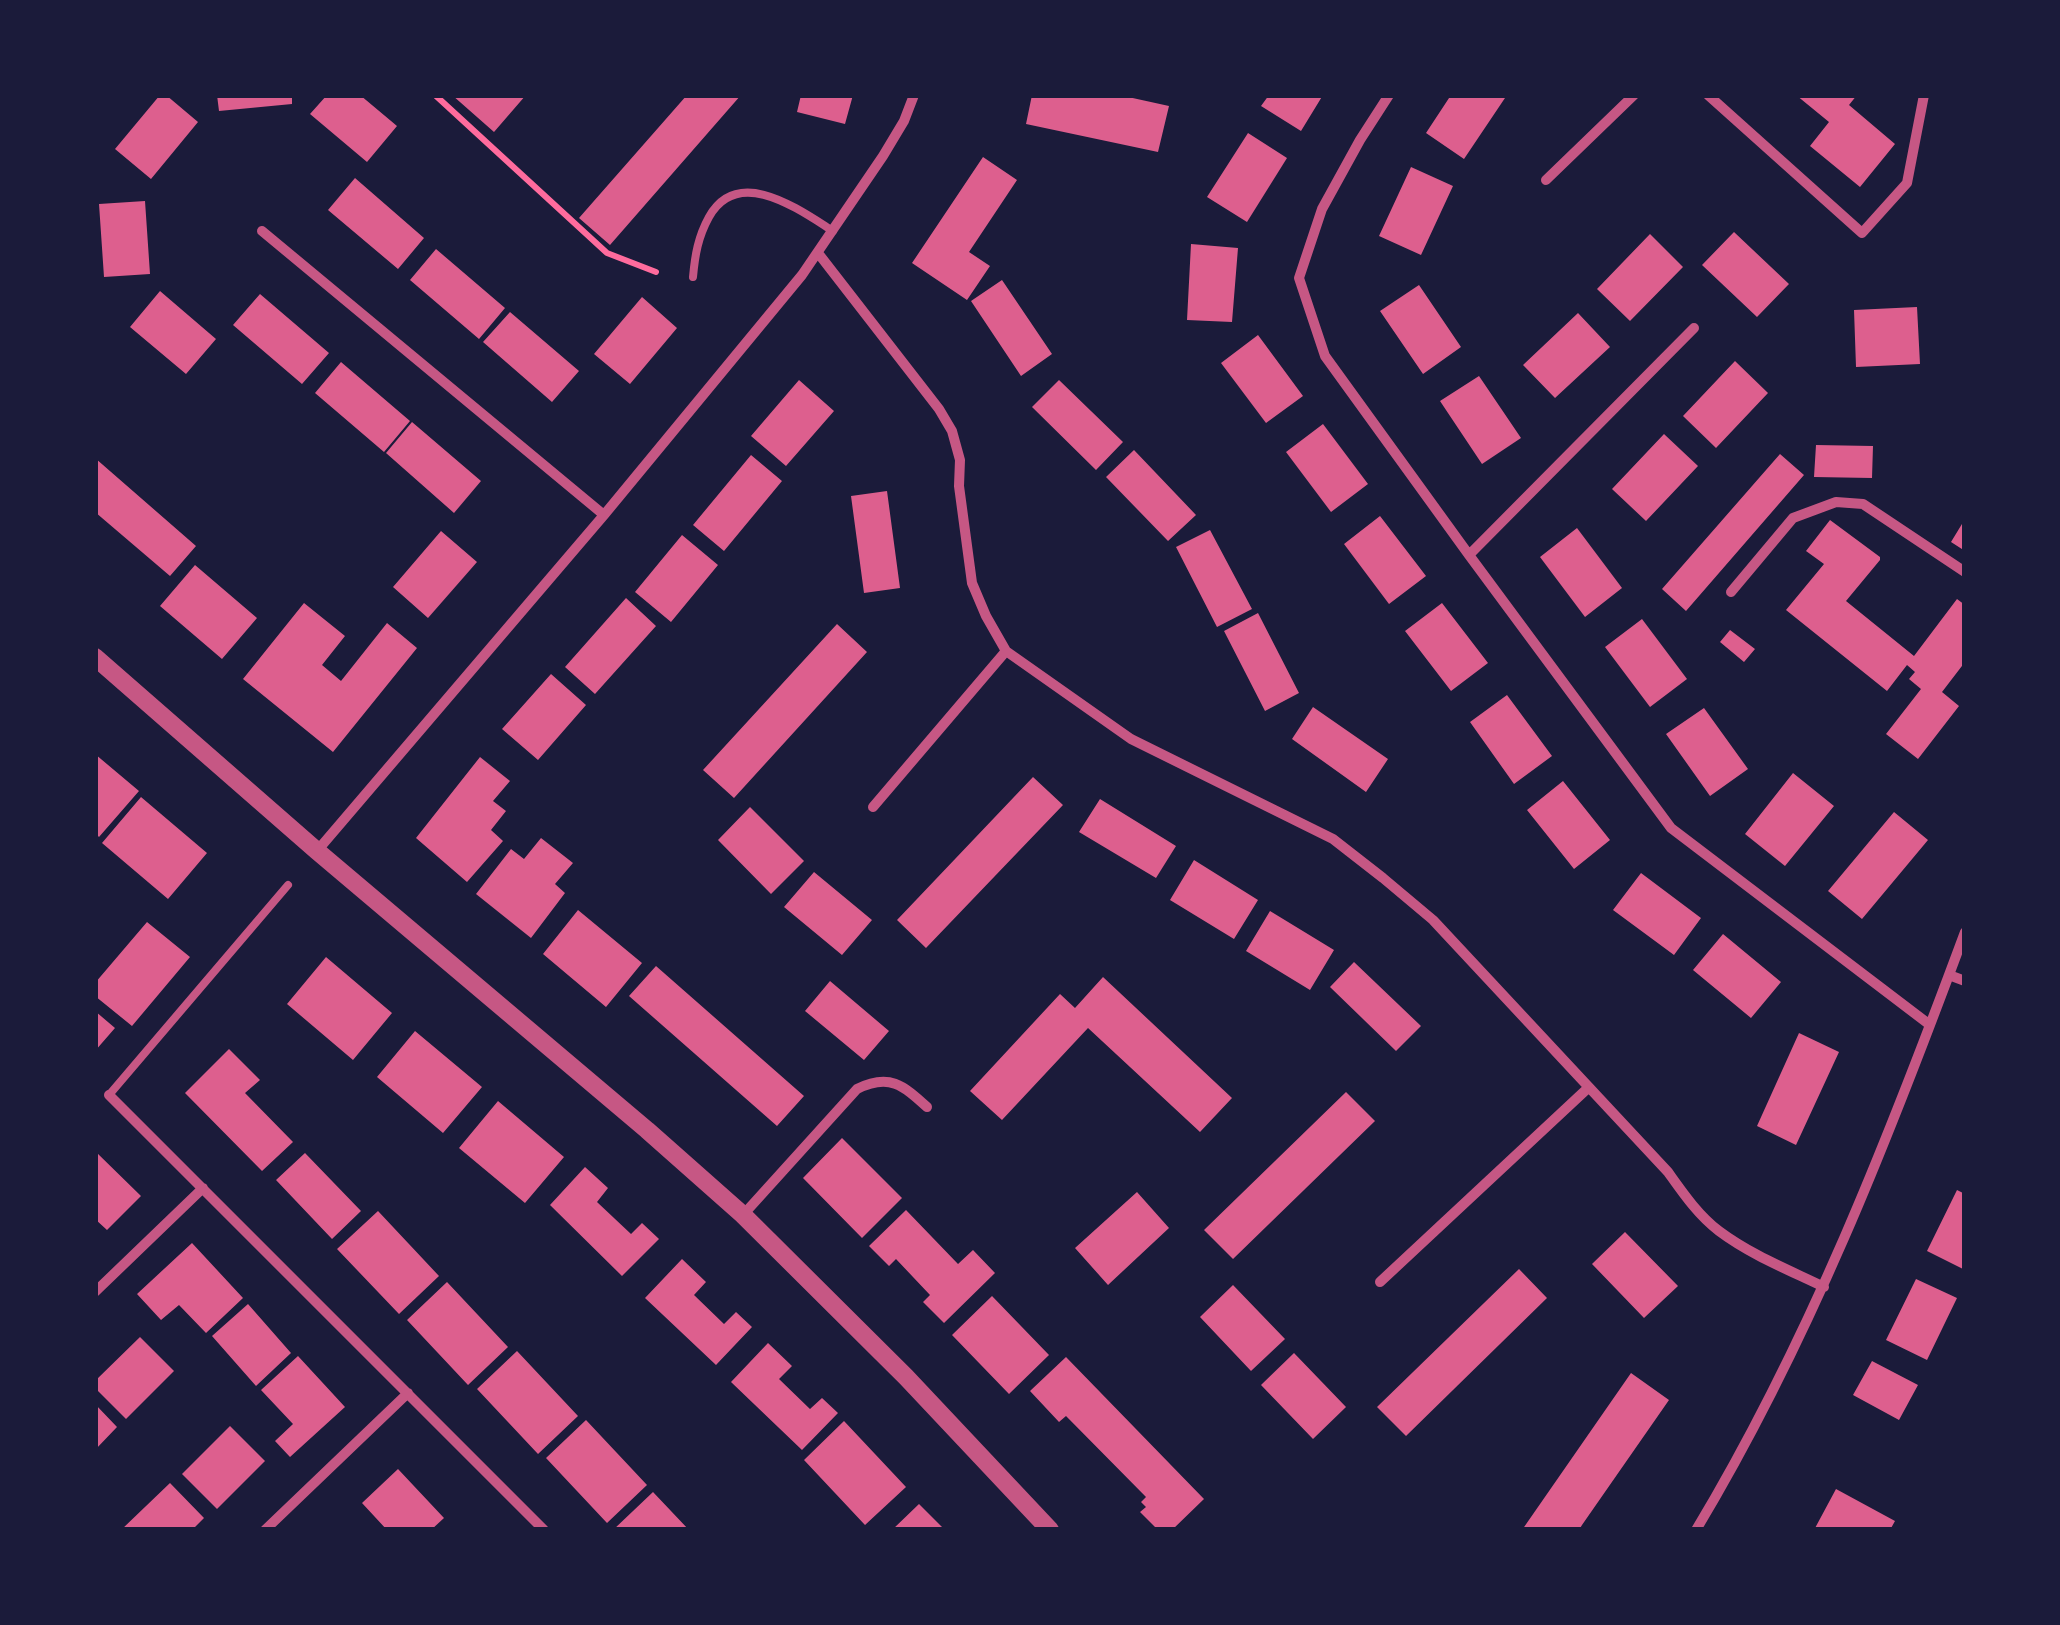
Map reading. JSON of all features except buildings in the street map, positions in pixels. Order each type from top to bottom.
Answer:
[{"type":"street","points":[[317,851],[604,515],[791,288],[883,156],[914,95]]},
{"type":"street","points":[[1389,95],[1322,209],[1298,278],[1326,356],[1671,828],[1930,1025]]},
{"type":"street","points":[[1546,180],[1634,95]]},
{"type":"street","points":[[1708,95],[1862,233],[1907,183],[1924,95]]},
{"type":"street","points":[[262,231],[604,515]]},
{"type":"street","points":[[818,252],[952,431],[960,460],[959,486],[972,582],[1006,651],[1132,740],[1333,840],[1434,920],[1718,1230],[1824,1287]]},
{"type":"street","points":[[1469,555],[1694,328]]},
{"type":"street","points":[[1731,592],[1793,518],[1836,502],[1863,504],[1965,572]]},
{"type":"street","points":[[873,807],[1006,651]]},
{"type":"street","points":[[95,657],[743,1215],[906,1377],[1050,1530]]},
{"type":"street","points":[[1696,1530],[1755,1426],[1824,1287],[1965,932]]},
{"type":"street","points":[[1949,975],[1965,981]]},
{"type":"street","points":[[743,1215],[857,1089],[871,1082],[895,1082],[928,1107]]},
{"type":"street","points":[[1380,1282],[1588,1088]]},
{"type":"street","points":[[109,1095],[544,1530]]},
{"type":"street","points":[[95,1292],[203,1188]]},
{"type":"street","points":[[265,1530],[408,1393]]},
{"type":"lane","points":[[693,278],[696,244],[716,206],[730,195],[762,194],[797,209],[832,231]]},
{"type":"lane","points":[[109,1095],[288,885]]},
{"type":"path","points":[[435,95],[607,253],[656,272]]}]
